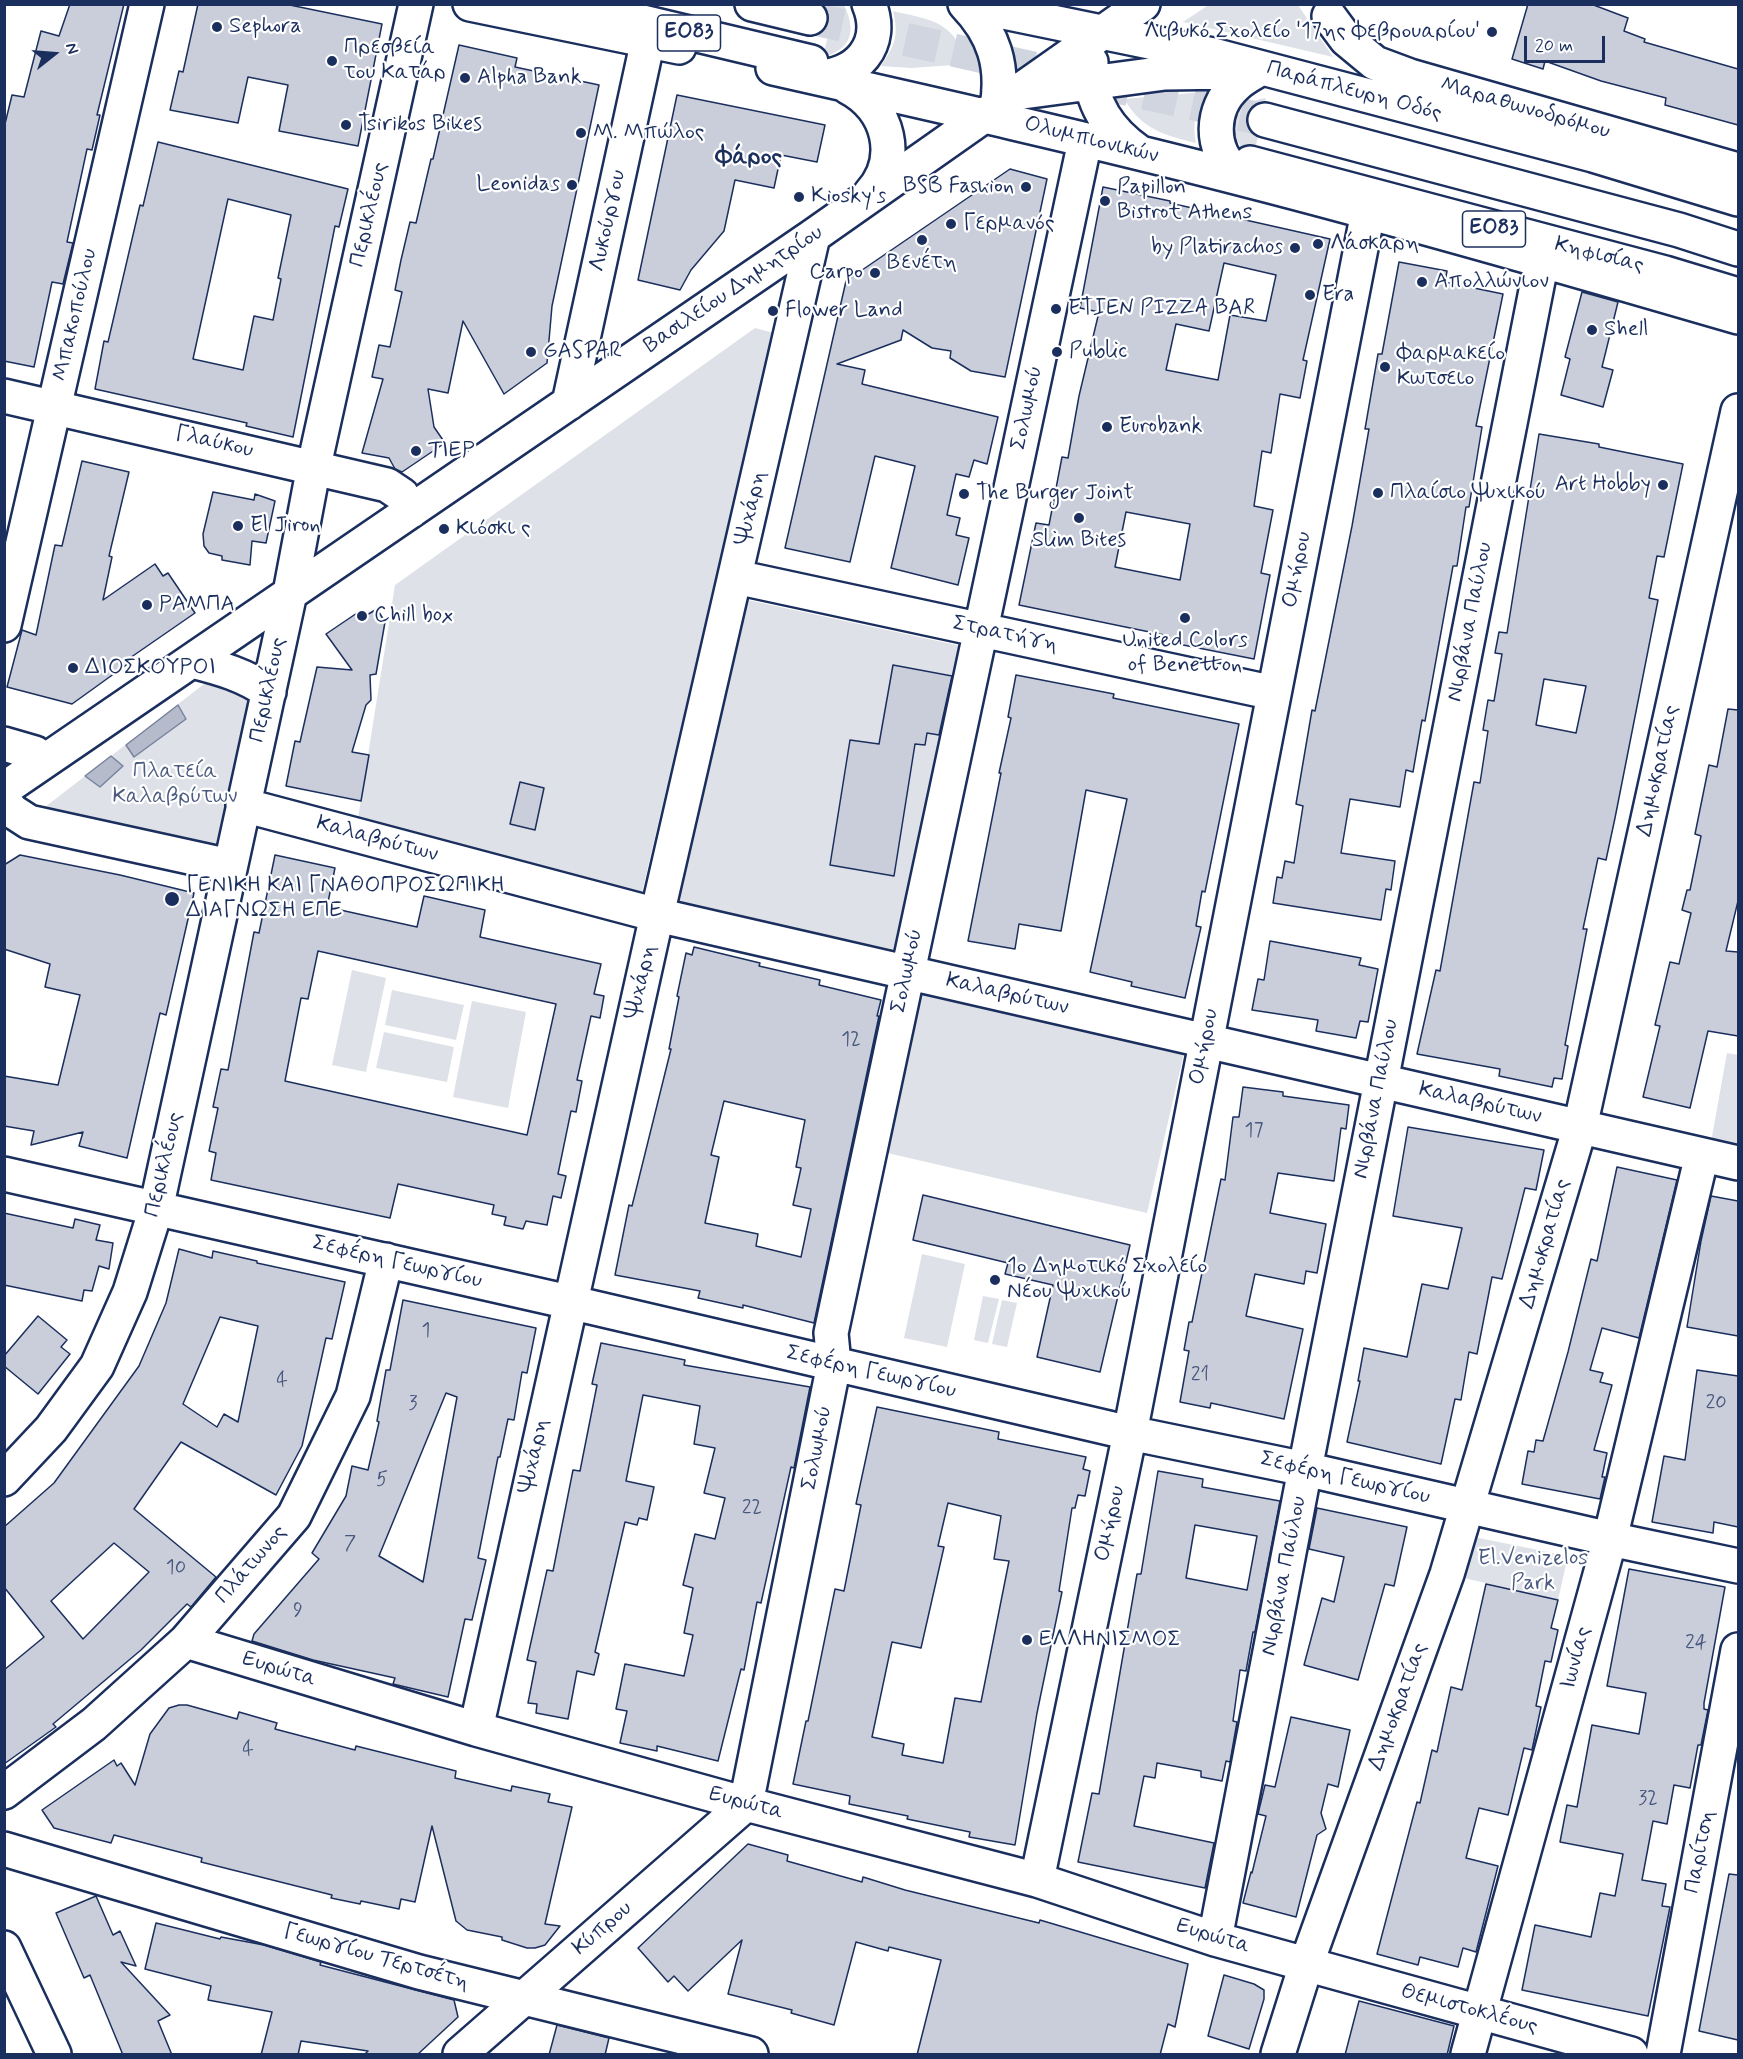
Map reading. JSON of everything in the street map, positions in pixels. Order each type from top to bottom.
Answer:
[{"type":"street","name":"Μπακοπούλου","points":[[4,625],[147,4]]},
{"type":"street","name":"Περικλέους","points":[[4,1479],[51,1429],[96,1366],[130,1293],[156,1209],[269,692],[314,466],[416,4]]},
{"type":"street","name":"Ολυμπιονικών","points":[[470,4],[823,74],[999,105],[1085,141],[1251,172],[1368,213],[1542,260],[1738,317]]},
{"type":"street","name":"ΕΟ83","points":[[567,4],[823,74]]},
{"type":"street","name":"ΕΟ83","points":[[752,4],[810,18]]},
{"type":"street","points":[[823,74],[834,76],[842,73],[851,68],[865,54],[870,46],[874,26],[869,4]]},
{"type":"street","points":[[965,4],[980,21],[991,40],[999,69],[999,105],[1092,83],[1165,73],[1268,72]]},
{"type":"street","name":"Παράπλευρη Οδός","points":[[965,4],[1062,14],[1099,36],[1186,48],[1268,72],[1593,155],[1738,199]]},
{"type":"street","name":"Βασιλείου Δημητρίου","points":[[4,789],[813,236],[1143,4]]},
{"type":"street","points":[[1325,10],[1348,68],[1370,89],[1399,104]]},
{"type":"street","name":"Μαραθωνοδρόμου","points":[[1325,10],[1346,39],[1375,63],[1410,76],[1738,170]]},
{"type":"street","points":[[1099,36],[1090,72],[1096,100],[1116,134],[1140,153]]},
{"type":"street","name":"Λυκούργου","points":[[569,403],[648,40]]},
{"type":"street","points":[[1251,172],[1234,171],[1222,155],[1215,135],[1218,114],[1226,95],[1235,86],[1268,72]]},
{"type":"street","points":[[823,74],[858,92],[870,101],[879,114],[887,134],[888,158],[884,173],[867,198]]},
{"type":"street","name":"Κηφισίας","points":[[1265,120],[1679,230],[1738,249]]},
{"type":"street","name":"Σολωμού","points":[[746,1804],[834,1364],[831,1333],[1085,141]]},
{"type":"street","name":"Κηφισίας","points":[[1251,172],[1665,273],[1738,295]]},
{"type":"street","name":"Ομήρου","points":[[1037,1880],[1130,1433],[1368,213]]},
{"type":"street","name":"Ψυχάρη","points":[[476,1729],[569,1302],[813,236]]},
{"type":"street","name":"Νιρβάνα Παύλου","points":[[1215,1939],[1542,260]]},
{"type":"street","name":"Γλαύκου","points":[[4,396],[314,466],[387,485],[402,495],[411,511]]},
{"type":"street","name":"Δημοκρατίας","points":[[1278,2055],[1306,1965],[1447,1574],[1580,1127],[1738,411]]},
{"type":"street","name":"Στρατήγη","points":[[736,577],[1274,693]]},
{"type":"street","points":[[192,661],[252,679],[269,692]]},
{"type":"street","points":[[4,744],[35,753],[44,761]]},
{"type":"street","points":[[4,801],[12,811],[29,822],[230,866]]},
{"type":"street","name":"Καλαβρύτων","points":[[243,805],[657,915],[1738,1163]]},
{"type":"street","name":"Ιωνίας","points":[[1468,2055],[1610,1539],[1702,1155]]},
{"type":"street","name":"Σεφέρη Γεωργίου","points":[[4,1174],[569,1302],[1130,1433],[1305,1469],[1738,1566]]},
{"type":"street","name":"Πλάτωνος","points":[[4,1792],[94,1724],[186,1641],[294,1516],[353,1396],[386,1260]]},
{"type":"street","name":"Ευρώτα","points":[[186,1641],[476,1729],[746,1804],[1037,1880],[1215,1939],[1306,1965]]},
{"type":"street","name":"Παρίτση","points":[[1663,2055],[1738,1650]]},
{"type":"street","name":"Κύπρου","points":[[460,2055],[746,1804]]},
{"type":"street","name":"Γεωργίου Τερτσέτη","points":[[4,1849],[418,1972],[751,2055]]},
{"type":"street","points":[[4,1948],[54,2055]]},
{"type":"street","name":"Θεμιστοκλέους","points":[[1306,1965],[1631,2055]]},
{"type":"green space","points":[[1210,4],[1298,5],[1333,57],[1183,22]]},
{"type":"green space","points":[[835,5],[844,5],[848,14],[849,38],[840,50],[823,57]]},
{"type":"green space","points":[[893,11],[920,17],[940,25],[955,39],[968,64],[911,68],[881,66],[890,52],[896,34]]},
{"type":"green space","points":[[1203,92],[1195,117],[1196,143],[1154,129],[1138,117],[1124,99]]},
{"type":"green space","points":[[1266,98],[1253,160],[1238,142],[1235,123],[1244,107],[1253,101]]},
{"type":"green space","points":[[755,328],[774,333],[642,892],[358,818],[395,585]]},
{"type":"green space","points":[[743,599],[961,646],[896,950],[679,903]]},
{"type":"green space","name":"Πλατεία Καλαβρύτων","points":[[217,674],[256,694],[221,858],[36,814]]},
{"type":"green space","points":[[352,970],[386,978],[366,1072],[332,1065]]},
{"type":"green space","points":[[922,983],[1186,1044],[1147,1213],[883,1152]]},
{"type":"green space","points":[[392,990],[464,1005],[456,1040],[385,1025]]},
{"type":"green space","points":[[472,1001],[526,1012],[508,1108],[453,1097]]},
{"type":"green space","points":[[384,1032],[454,1047],[447,1082],[376,1068]]},
{"type":"green space","points":[[1727,1053],[1738,1055],[1738,1147],[1711,1142]]},
{"type":"green space","points":[[922,1254],[965,1264],[947,1347],[904,1338]]},
{"type":"green space","points":[[983,1296],[999,1299],[988,1343],[974,1340]]},
{"type":"green space","points":[[1002,1300],[1017,1303],[1007,1347],[992,1344]]},
{"type":"green space","name":"El.Venizelos Park","points":[[1459,1534],[1568,1556],[1558,1600],[1447,1574]]},
{"type":"water","points":[[178,705],[186,719],[134,757],[126,745]]},
{"type":"water","points":[[111,756],[123,766],[100,787],[85,776]]},
{"type":"building","points":[[70,4],[124,4],[97,115],[100,115],[92,150],[87,149],[67,242],[73,243],[63,284],[52,282],[34,367],[4,361],[4,128],[12,95],[24,97],[41,31],[59,36]]},
{"type":"building","points":[[198,4],[285,4],[382,24],[358,146],[279,131],[288,85],[248,77],[238,123],[170,110],[179,71],[183,72]]},
{"type":"building","points":[[1528,4],[1591,4],[1628,18],[1624,31],[1645,39],[1644,42],[1738,69],[1738,125],[1665,105],[1666,98],[1601,81],[1545,61],[1543,69],[1512,59]]},
{"type":"building","points":[[459,45],[517,58],[515,67],[599,85],[552,306],[547,363],[504,394],[463,321],[448,393],[428,389],[434,427],[445,443],[402,472],[395,469],[389,458],[362,453],[383,379],[372,377],[379,345],[390,347],[402,292],[395,290],[401,260],[410,222],[416,223]]},
{"type":"building","points":[[677,95],[825,125],[817,162],[781,155],[774,188],[735,180],[724,231],[691,270],[680,290],[638,280]]},
{"type":"building","points":[[158,142],[348,189],[339,227],[335,226],[293,437],[246,426],[247,423],[95,389],[104,341],[108,342],[140,205],[143,206]],"holes":[[[228,199],[291,215],[278,278],[281,279],[273,320],[254,316],[243,370],[193,359]]]},
{"type":"building","points":[[1010,169],[1047,179],[1005,377],[971,371],[950,358],[951,351],[932,348],[903,330],[901,340],[837,364],[865,370],[862,384],[998,417],[987,464],[974,460],[969,477],[956,474],[947,515],[960,518],[956,535],[969,538],[958,585],[891,568],[915,466],[875,456],[850,562],[785,548],[846,281]]},
{"type":"building","points":[[1103,187],[1330,239],[1303,360],[1307,361],[1300,398],[1280,394],[1271,453],[1262,451],[1254,506],[1273,510],[1261,573],[1270,575],[1254,659],[1168,642],[1169,636],[1019,605],[1036,523],[1049,525],[1062,457],[1068,458],[1079,396],[1099,312],[1080,308]],"holes":[[[1224,263],[1276,275],[1266,321],[1230,315],[1218,380],[1166,370],[1176,324],[1209,331]],[[1126,512],[1190,524],[1180,580],[1115,567]]]},
{"type":"building","points":[[1399,262],[1447,271],[1445,282],[1503,294],[1476,426],[1482,427],[1469,507],[1466,507],[1457,566],[1453,566],[1425,721],[1422,720],[1413,772],[1406,770],[1400,807],[1350,799],[1341,853],[1395,861],[1391,890],[1386,889],[1381,920],[1273,903],[1277,877],[1282,878],[1285,861],[1294,863],[1303,806],[1296,804],[1312,710],[1315,711],[1352,526],[1369,429],[1365,429],[1378,354],[1382,354]]},
{"type":"building","name":"Shell","points":[[1582,292],[1618,302],[1602,367],[1613,370],[1603,407],[1561,395],[1570,359],[1565,357]]},
{"type":"building","points":[[1539,434],[1599,444],[1599,447],[1683,464],[1664,557],[1657,556],[1649,598],[1658,600],[1606,860],[1598,858],[1583,929],[1587,929],[1565,1045],[1568,1046],[1562,1079],[1554,1078],[1552,1087],[1499,1076],[1500,1069],[1417,1054],[1436,970],[1440,971],[1474,782],[1480,783],[1488,731],[1483,730],[1488,700],[1494,701],[1502,654],[1495,653],[1499,632],[1507,633]],"holes":[[[1544,679],[1586,686],[1576,733],[1536,725]]]},
{"type":"building","points":[[82,461],[129,472],[109,556],[112,557],[103,600],[155,564],[163,576],[168,573],[195,613],[127,660],[129,663],[72,704],[7,687],[22,630],[36,635],[55,545],[62,546]]},
{"type":"building","points":[[213,492],[254,500],[255,494],[275,501],[266,543],[252,541],[250,565],[222,560],[222,556],[209,553],[204,546],[203,534]]},
{"type":"building","points":[[377,609],[385,622],[376,674],[370,675],[371,700],[366,705],[352,752],[369,755],[361,801],[286,786],[295,741],[300,742],[317,667],[352,670],[326,634],[360,611],[365,616]]},
{"type":"building","points":[[893,665],[952,676],[939,735],[927,733],[925,745],[915,744],[894,876],[830,865],[850,740],[879,744]]},
{"type":"building","points":[[1016,675],[1114,694],[1113,698],[1239,724],[1205,892],[1202,891],[1196,926],[1201,927],[1185,998],[1131,986],[1132,982],[1090,972],[1127,799],[1086,790],[1061,931],[1019,924],[1015,949],[968,941],[1011,718],[1008,717]]},
{"type":"building","points":[[1728,709],[1738,710],[1738,901],[1726,951],[1738,952],[1738,1036],[1708,1031],[1690,1108],[1643,1097],[1660,1026],[1655,1025],[1670,962],[1679,964],[1691,913],[1682,910],[1687,890],[1690,890],[1701,836],[1695,834],[1709,765],[1717,767]]},
{"type":"building","points":[[520,782],[544,788],[535,830],[510,824]]},
{"type":"building","points":[[20,855],[194,893],[166,1015],[160,1013],[127,1158],[79,1146],[83,1132],[31,1145],[34,1131],[4,1126],[4,1076],[58,1085],[80,995],[45,987],[50,964],[4,949],[4,865]]},
{"type":"building","points":[[275,855],[335,868],[327,907],[417,927],[424,896],[485,910],[480,937],[601,964],[594,994],[604,996],[600,1018],[591,1016],[577,1080],[582,1081],[576,1112],[571,1111],[558,1174],[566,1176],[561,1198],[553,1196],[547,1225],[526,1221],[523,1229],[504,1225],[506,1217],[492,1214],[494,1205],[398,1184],[390,1218],[211,1180],[216,1153],[209,1151],[218,1108],[213,1107],[221,1069],[228,1070],[254,932],[259,933]],"holes":[[[318,951],[556,1004],[527,1135],[285,1081],[301,998],[308,999]]]},
{"type":"building","points":[[1270,941],[1361,958],[1359,965],[1378,969],[1368,1022],[1360,1021],[1356,1038],[1316,1031],[1318,1020],[1252,1010],[1258,979],[1264,980]]},
{"type":"building","points":[[694,947],[760,963],[759,966],[820,980],[819,985],[881,1000],[814,1323],[743,1305],[743,1308],[698,1298],[700,1291],[615,1275],[629,1205],[632,1206],[671,1049],[669,1049],[679,997],[677,996],[686,953],[692,955]],"holes":[[[724,1101],[805,1120],[796,1167],[801,1168],[793,1205],[811,1209],[801,1257],[756,1246],[758,1234],[705,1223],[719,1157],[711,1155]]]},
{"type":"building","points":[[1243,1087],[1283,1092],[1283,1096],[1349,1105],[1346,1129],[1341,1128],[1334,1181],[1278,1173],[1270,1213],[1326,1224],[1317,1273],[1306,1271],[1304,1284],[1255,1274],[1246,1316],[1303,1329],[1284,1419],[1211,1403],[1210,1408],[1180,1402],[1189,1351],[1184,1350],[1189,1322],[1192,1322],[1221,1179],[1225,1180],[1233,1117],[1239,1117]]},
{"type":"building","points":[[1408,1127],[1544,1150],[1536,1190],[1525,1188],[1502,1279],[1492,1277],[1477,1354],[1469,1352],[1461,1400],[1455,1399],[1441,1464],[1347,1442],[1360,1381],[1358,1381],[1364,1348],[1407,1357],[1422,1284],[1448,1289],[1462,1228],[1393,1216]]},
{"type":"building","points":[[1617,1167],[1677,1180],[1639,1338],[1602,1328],[1590,1370],[1603,1373],[1600,1382],[1612,1385],[1594,1450],[1607,1453],[1600,1499],[1522,1484],[1528,1451],[1534,1452],[1536,1440],[1543,1441],[1591,1259],[1597,1261]]},
{"type":"building","points":[[923,1195],[1130,1245],[1100,1372],[1037,1357],[1053,1285],[1005,1274],[1008,1263],[913,1240]]},
{"type":"building","points":[[1711,1196],[1738,1201],[1738,1336],[1687,1327]]},
{"type":"building","points":[[4,1213],[73,1228],[75,1219],[100,1225],[96,1240],[113,1243],[109,1269],[99,1266],[92,1291],[84,1290],[82,1301],[4,1285]]},
{"type":"building","points":[[179,1249],[212,1258],[213,1251],[345,1282],[332,1339],[326,1338],[302,1446],[276,1495],[181,1442],[134,1509],[216,1577],[191,1607],[187,1604],[141,1650],[53,1724],[56,1727],[4,1764],[4,1670],[44,1637],[4,1587],[4,1527],[54,1483],[139,1366],[166,1303]],"holes":[[[220,1317],[258,1326],[238,1422],[224,1414],[217,1427],[183,1404]],[[114,1543],[149,1572],[83,1639],[51,1601]]]},
{"type":"building","points":[[403,1300],[536,1328],[527,1373],[522,1372],[514,1420],[508,1419],[500,1457],[498,1457],[478,1558],[486,1560],[472,1620],[465,1619],[448,1697],[393,1684],[395,1678],[313,1660],[252,1641],[254,1634],[319,1559],[312,1553],[346,1496],[352,1466],[368,1470],[379,1422],[377,1421],[386,1370],[390,1370]],"holes":[[[446,1393],[457,1397],[423,1582],[379,1556]]]},
{"type":"building","points":[[38,1316],[67,1340],[61,1347],[70,1354],[38,1394],[4,1366],[4,1356]]},
{"type":"building","points":[[601,1343],[685,1360],[684,1365],[810,1387],[794,1468],[791,1467],[761,1603],[757,1602],[744,1670],[741,1669],[718,1761],[657,1746],[657,1751],[620,1743],[627,1711],[616,1709],[625,1664],[684,1676],[693,1635],[684,1633],[693,1588],[683,1585],[695,1534],[715,1539],[725,1498],[704,1493],[715,1448],[694,1444],[700,1406],[643,1395],[626,1481],[654,1487],[647,1520],[639,1518],[637,1525],[625,1522],[595,1652],[599,1654],[594,1675],[577,1671],[568,1719],[536,1713],[537,1704],[528,1703],[536,1662],[527,1660],[547,1570],[553,1571],[573,1470],[580,1471],[597,1385],[592,1384]]},
{"type":"building","points":[[1697,1370],[1738,1376],[1738,1527],[1714,1522],[1713,1533],[1652,1522],[1664,1456],[1685,1460]]},
{"type":"building","points":[[877,1407],[999,1432],[998,1439],[1086,1457],[1083,1469],[1090,1471],[1085,1496],[1078,1495],[1075,1508],[1072,1508],[1059,1591],[1062,1592],[1037,1713],[1015,1845],[969,1837],[970,1832],[849,1804],[850,1796],[793,1784],[835,1589],[844,1591],[861,1505],[856,1504]],"holes":[[[948,1503],[1001,1516],[994,1559],[1009,1561],[981,1702],[955,1698],[943,1763],[902,1755],[904,1744],[872,1737],[892,1642],[921,1648],[944,1547],[938,1546]]]},
{"type":"building","points":[[1158,1471],[1203,1479],[1202,1487],[1280,1501],[1246,1671],[1240,1670],[1233,1721],[1237,1722],[1230,1762],[1226,1761],[1222,1781],[1201,1777],[1201,1771],[1157,1763],[1155,1778],[1144,1776],[1134,1826],[1214,1843],[1205,1888],[1078,1862],[1092,1793],[1099,1794],[1137,1574],[1141,1574]],"holes":[[[1195,1525],[1257,1536],[1247,1590],[1186,1578]]]},
{"type":"building","points":[[1317,1508],[1407,1527],[1394,1586],[1385,1584],[1358,1680],[1304,1665],[1322,1598],[1334,1602],[1344,1557],[1309,1549]]},
{"type":"building","points":[[1629,1569],[1725,1587],[1704,1703],[1704,1709],[1708,1710],[1701,1745],[1698,1745],[1690,1788],[1674,1785],[1667,1824],[1653,1821],[1642,1880],[1666,1884],[1662,1906],[1670,1907],[1648,2016],[1522,1990],[1535,1925],[1591,1937],[1600,1893],[1615,1896],[1623,1854],[1560,1842],[1567,1805],[1577,1807],[1592,1725],[1639,1734],[1646,1693],[1607,1686]]},
{"type":"building","points":[[1486,1584],[1558,1600],[1551,1628],[1558,1630],[1551,1662],[1545,1661],[1536,1706],[1541,1707],[1532,1750],[1524,1748],[1508,1815],[1479,1808],[1466,1858],[1498,1866],[1476,1952],[1463,1948],[1458,1967],[1420,1957],[1418,1965],[1377,1954],[1417,1802],[1420,1803],[1432,1750],[1437,1752],[1451,1687],[1462,1690]]},
{"type":"building","points":[[187,1705],[237,1719],[239,1712],[277,1723],[275,1729],[355,1750],[356,1746],[456,1771],[455,1778],[511,1791],[512,1786],[550,1794],[548,1802],[572,1807],[545,1924],[560,1926],[545,1945],[535,1948],[527,1948],[502,1940],[502,1937],[467,1930],[456,1921],[432,1826],[415,1902],[401,1899],[399,1909],[361,1901],[360,1904],[331,1898],[332,1895],[201,1862],[202,1858],[114,1835],[111,1843],[54,1828],[42,1810],[114,1760],[117,1766],[121,1763],[135,1785],[150,1734],[169,1708]]},
{"type":"building","points":[[1291,1717],[1350,1730],[1338,1787],[1328,1784],[1321,1813],[1326,1829],[1317,1835],[1296,1917],[1243,1903],[1266,1816],[1258,1814],[1265,1785],[1275,1787]]},
{"type":"building","points":[[748,1844],[788,1855],[787,1861],[862,1882],[863,1877],[905,1890],[1039,1923],[1040,1920],[1188,1964],[1175,2027],[1168,2024],[1160,2055],[917,2055],[941,1960],[889,1947],[888,1951],[856,1942],[834,2025],[791,2013],[792,2010],[728,1994],[742,1940],[688,1991],[674,1976],[668,1982],[638,1948]]},
{"type":"building","points":[[1729,1874],[1738,1875],[1738,2040],[1699,2031]]},
{"type":"building","points":[[96,1896],[113,1935],[120,1931],[136,1966],[121,1962],[170,2015],[158,2021],[172,2055],[123,2055],[90,1975],[84,1978],[56,1913]]},
{"type":"building","points":[[156,1923],[220,1939],[221,1937],[264,1945],[321,1962],[320,1965],[454,2000],[458,2017],[417,2055],[364,2055],[368,2051],[301,2041],[298,2055],[261,2055],[272,2012],[208,2000],[211,1986],[145,1969]]},
{"type":"building","points":[[1224,1975],[1254,1984],[1264,1990],[1264,1999],[1249,2049],[1208,2036]]},
{"type":"building","points":[[1359,2001],[1454,2026],[1447,2055],[1345,2055]]},
{"type":"building","points":[[557,2025],[609,2038],[605,2055],[549,2055]]},
{"type":"tunnel","points":[[810,18],[1265,120]]},
{"type":"place","name":"Sephora","points":[[217,27]]},
{"type":"place","name":"Λιβυκό Σχολείο '17ης Φεβρουαρίου'","points":[[1492,32]]},
{"type":"place","name":"Πρεσβεία του Κατάρ","points":[[332,61]]},
{"type":"place","name":"Alpha Bank","points":[[465,78]]},
{"type":"place","name":"Tsirikos Bikes","points":[[346,125]]},
{"type":"place","name":"Μ. Μπώλος","points":[[581,133]]},
{"type":"place","name":"Leonidas","points":[[572,185]]},
{"type":"place","name":"BSB Fashion","points":[[1026,187]]},
{"type":"place","name":"Kiosky's","points":[[799,197]]},
{"type":"place","name":"Papillon Bistrot Athens","points":[[1105,201]]},
{"type":"place","name":"Γερμανός","points":[[951,224]]},
{"type":"place","name":"Βενέτη","points":[[922,240]]},
{"type":"place","name":"Λάσκαρη","points":[[1318,244]]},
{"type":"place","name":"by Platirachos","points":[[1295,248]]},
{"type":"place","name":"Carpo","points":[[875,273]]},
{"type":"place","name":"Απολλώνιον","points":[[1422,282]]},
{"type":"place","name":"Era","points":[[1310,295]]},
{"type":"place","name":"ETIEN PIZZA BAR","points":[[1056,309]]},
{"type":"place","name":"Flower Land","points":[[773,311]]},
{"type":"place","name":"Shell","points":[[1592,330]]},
{"type":"place","name":"GASPAR","points":[[531,352]]},
{"type":"place","name":"Public","points":[[1057,352]]},
{"type":"place","name":"Φαρμακείο Κωτσειο","points":[[1385,367]]},
{"type":"place","name":"Eurobank","points":[[1107,427]]},
{"type":"place","name":"ΤΙΕΡ","points":[[416,451]]},
{"type":"place","name":"Art Hobby","points":[[1663,485]]},
{"type":"place","name":"Πλαίσιο Ψυχικού","points":[[1378,493]]},
{"type":"place","name":"The Burger Joint","points":[[964,494]]},
{"type":"place","name":"Slim Bites","points":[[1079,518]]},
{"type":"place","name":"El Jiron","points":[[238,526]]},
{"type":"place","name":"Κιόσκι ς","points":[[444,529]]},
{"type":"place","name":"ΡΑΜΠΑ","points":[[147,605]]},
{"type":"place","name":"Chill box","points":[[362,616]]},
{"type":"place","name":"United Colors of Benetton","points":[[1185,618]]},
{"type":"place","name":"ΔΙΟΣΚΟΥΡΟΙ","points":[[73,668]]},
{"type":"place","name":"ΓΕΝΙΚΗ ΚΑΙ ΓΝΑΘΟΠΡΟΣΩΠΙΚΗ ΔΙΑΓΝΩΣΗ ΕΠΕ","points":[[172,899]]},
{"type":"place","name":"1ο Δημοτικό Σχολείο Νέου Ψυχικού","points":[[995,1280]]},
{"type":"place","name":"ΕΛΛΗΝΙΣΜΟΣ","points":[[1027,1640]]},
{"type":"district","name":"Φάρος","points":[[749,158]]}]
